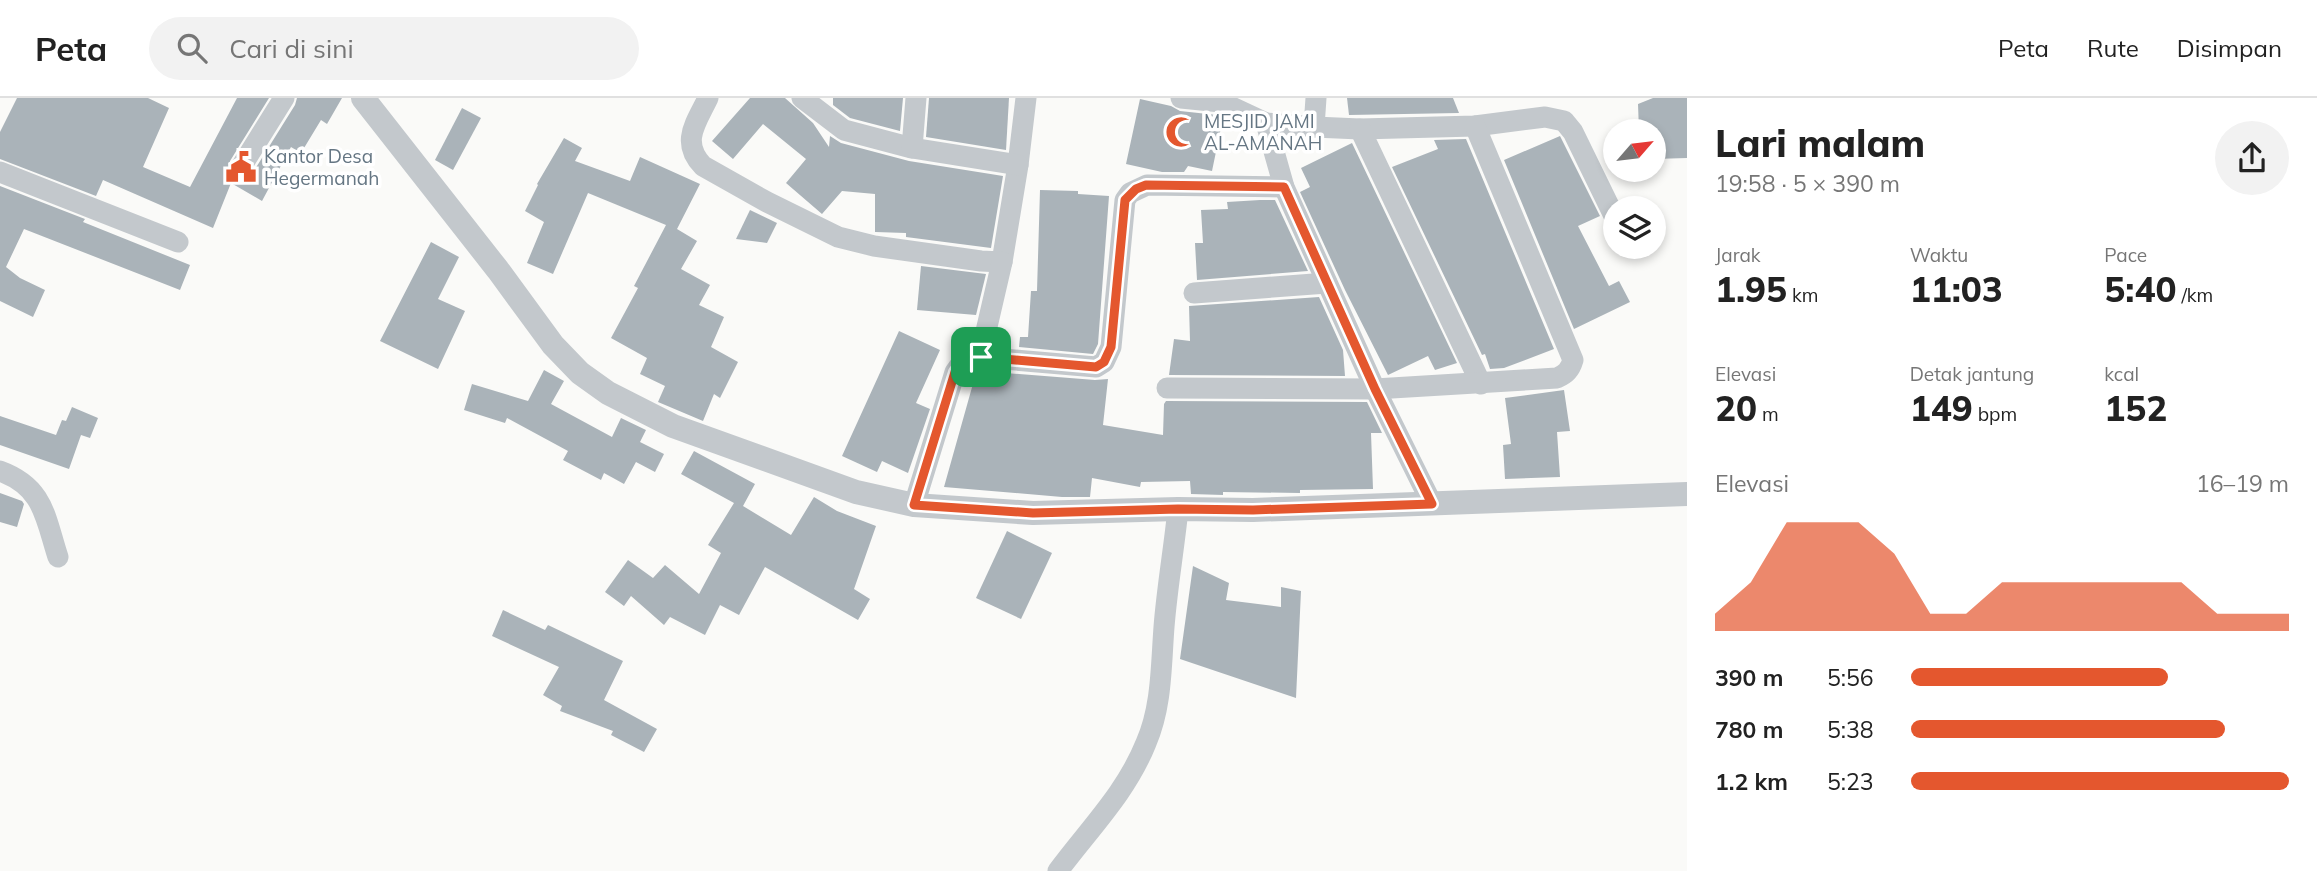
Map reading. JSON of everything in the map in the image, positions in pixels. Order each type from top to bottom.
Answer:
[{"type":"street","points":[[241,167],[284,98]]},
{"type":"street","points":[[363,98],[498,270],[553,345],[580,373],[608,393],[673,426],[856,492],[914,505],[1033,513],[1253,510],[1687,494]]},
{"type":"street","points":[[708,98],[691,135],[691,147],[696,158],[703,166],[767,202],[838,237],[874,246],[1002,262]]},
{"type":"street","points":[[912,148],[916,98]]},
{"type":"street","points":[[981,357],[1002,262],[1026,98]]},
{"type":"street","points":[[1181,98],[1222,100],[1266,123],[1314,127],[1360,129],[1475,126],[1545,117],[1564,121],[1573,132],[1604,196]]},
{"type":"street","points":[[1314,127],[1316,98]]},
{"type":"street","points":[[811,102],[844,130],[912,148],[1018,165]]},
{"type":"street","points":[[1266,123],[1284,187],[1375,389],[1432,504]]},
{"type":"street","points":[[1167,388],[1375,389],[1481,384],[1557,378],[1571,368],[1573,360],[1475,126]]},
{"type":"street","points":[[1360,129],[1481,384]]},
{"type":"street","points":[[0,172],[178,242]]},
{"type":"street","points":[[914,505],[955,372],[960,365],[981,357],[1096,367],[1104,362],[1111,347],[1125,200],[1136,189],[1146,185],[1284,187]]},
{"type":"street","points":[[1194,293],[1327,283]]},
{"type":"street","points":[[0,471],[32,488],[42,506],[58,557]]},
{"type":"street","points":[[1058,871],[1127,783],[1147,743],[1161,676],[1178,509]]},
{"type":"building","points":[[17,98],[148,98],[169,108],[143,167],[190,187],[237,98],[269,98],[230,161],[230,174],[241,180],[252,174],[297,98],[342,98],[327,124],[321,120],[301,153],[291,147],[262,201],[231,183],[213,228],[103,180],[96,196],[0,159],[0,132]]},
{"type":"building","points":[[750,98],[785,98],[813,123],[829,147],[830,136],[841,143],[909,161],[1003,176],[991,248],[906,237],[906,233],[875,232],[875,194],[842,191],[822,214],[786,183],[806,159],[763,124],[733,159],[712,141]]},
{"type":"building","points":[[833,98],[903,98],[900,131],[850,118],[833,105]]},
{"type":"building","points":[[929,98],[1009,98],[1006,150],[926,137]]},
{"type":"building","points":[[1347,98],[1453,98],[1459,113],[1349,115]]},
{"type":"building","points":[[1653,98],[1687,98],[1687,158],[1666,159],[1666,119],[1639,119],[1638,104]]},
{"type":"building","points":[[1140,99],[1171,106],[1180,111],[1223,118],[1212,171],[1188,166],[1184,172],[1162,172],[1126,164]]},
{"type":"building","points":[[462,108],[481,118],[453,170],[435,160]]},
{"type":"building","points":[[1560,136],[1600,216],[1578,226],[1609,286],[1619,281],[1630,302],[1574,329],[1504,160]]},
{"type":"building","points":[[564,138],[582,148],[575,161],[630,181],[640,157],[700,184],[677,229],[697,241],[681,269],[710,285],[699,305],[724,317],[711,347],[738,362],[720,398],[714,394],[703,421],[658,402],[665,386],[640,374],[647,358],[611,338],[638,288],[634,286],[666,225],[588,193],[553,274],[527,263],[544,222],[525,211],[537,184]]},
{"type":"building","points":[[1466,139],[1554,349],[1504,368],[1490,369],[1485,354],[1482,355],[1392,167],[1438,149],[1434,140]]},
{"type":"building","points":[[1352,143],[1457,363],[1435,370],[1428,356],[1388,375],[1345,290],[1300,192],[1310,187],[1301,168]]},
{"type":"building","points":[[0,186],[85,219],[83,222],[190,265],[180,290],[24,229],[6,267],[20,278],[45,290],[33,317],[0,301]]},
{"type":"building","points":[[1040,190],[1078,191],[1078,194],[1109,196],[1098,344],[1093,354],[1019,347],[1020,337],[1028,337],[1031,291],[1037,291]]},
{"type":"building","points":[[1275,200],[1308,271],[1197,280],[1195,243],[1203,243],[1201,210],[1228,209],[1227,202]]},
{"type":"building","points":[[750,210],[777,223],[767,243],[736,239]]},
{"type":"building","points":[[431,242],[459,257],[438,299],[465,311],[438,369],[380,341]]},
{"type":"building","points":[[921,266],[986,274],[976,315],[917,310]]},
{"type":"building","points":[[1319,297],[1343,350],[1345,376],[1169,375],[1174,339],[1190,341],[1189,306]]},
{"type":"building","points":[[899,331],[940,350],[916,403],[930,409],[908,473],[882,461],[877,472],[842,456]]},
{"type":"building","points":[[544,370],[564,381],[551,404],[612,437],[621,418],[646,430],[640,442],[664,454],[655,472],[636,462],[624,484],[604,473],[601,480],[563,460],[568,451],[507,418],[505,423],[464,410],[472,384],[528,401]]},
{"type":"building","points":[[980,371],[1108,379],[1103,425],[1163,435],[1166,401],[1367,402],[1382,433],[1371,433],[1373,489],[1191,494],[1190,481],[1141,482],[1140,487],[1092,478],[1090,497],[944,487],[976,373]]},
{"type":"building","points":[[1564,390],[1570,431],[1557,432],[1560,477],[1505,479],[1503,445],[1511,444],[1505,398]]},
{"type":"building","points":[[72,407],[98,418],[90,438],[81,435],[69,469],[0,445],[0,416],[56,435],[62,420],[66,421]]},
{"type":"building","points":[[694,451],[755,484],[743,506],[791,535],[814,497],[837,511],[876,526],[854,589],[870,599],[858,620],[765,567],[739,615],[720,605],[705,635],[670,617],[664,625],[631,596],[624,606],[605,592],[628,560],[653,578],[665,565],[699,594],[721,553],[708,545],[734,503],[681,474]]},
{"type":"building","points":[[0,493],[24,504],[17,527],[0,522]]},
{"type":"building","points":[[1007,531],[1052,553],[1021,619],[976,598]]},
{"type":"building","points":[[1193,566],[1229,583],[1226,600],[1281,607],[1281,587],[1301,591],[1296,698],[1180,659]]},
{"type":"building","points":[[503,610],[545,630],[548,625],[623,661],[604,700],[657,729],[644,752],[611,735],[613,731],[560,711],[562,706],[543,695],[559,667],[492,636]]},
{"type":"place","name":"MESJID JAMI AL-AMANAH","points":[[1181,132]]},
{"type":"place","name":"Kantor Desa Hegermanah","points":[[241,167]]},
{"type":"route","points":[[1146,185],[1284,187],[1375,389],[1432,504],[1033,513],[914,505],[955,372],[960,365],[981,357],[1096,367],[1104,362],[1111,347],[1125,200],[1136,189],[1146,185]]}]
